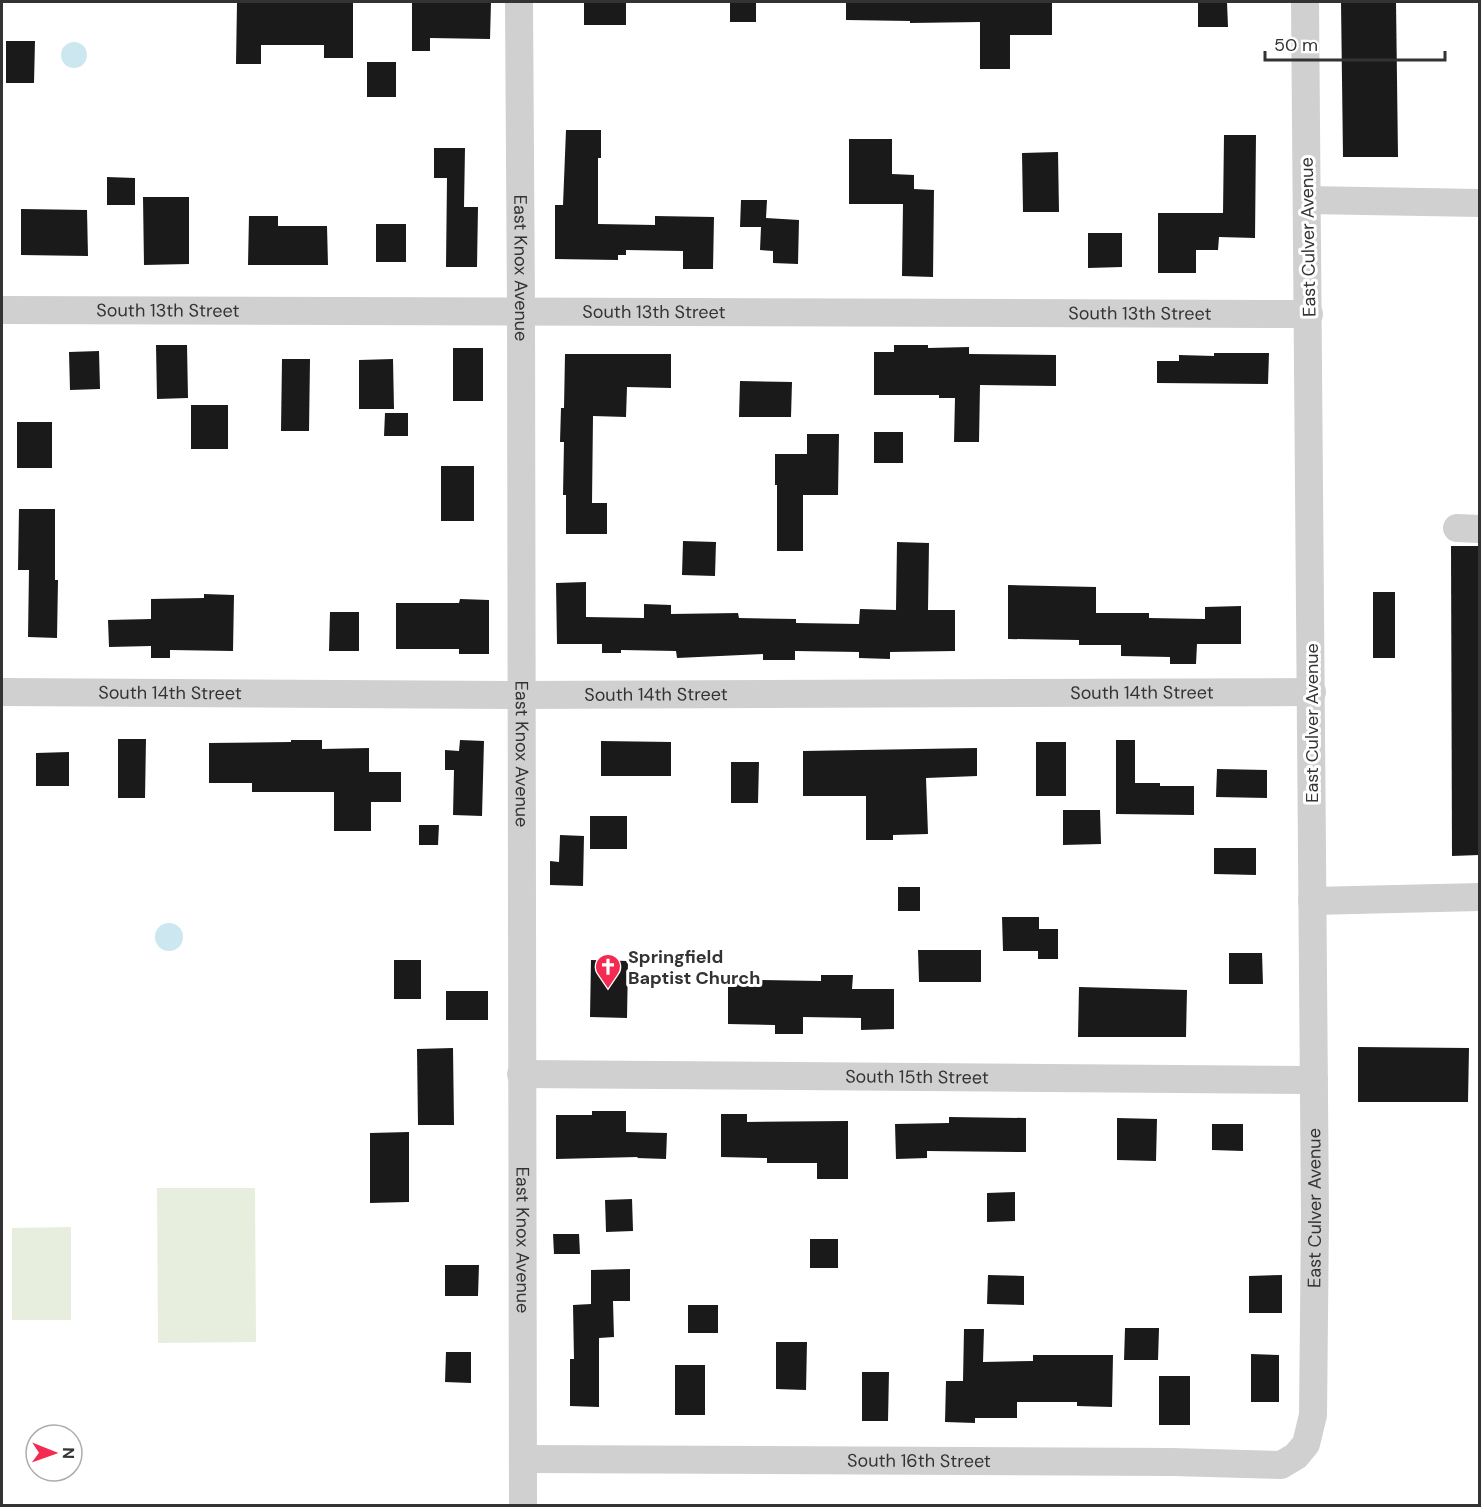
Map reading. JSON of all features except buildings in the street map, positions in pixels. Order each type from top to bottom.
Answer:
[{"type":"street","name":"East Knox Avenue","points":[[519,2],[523,1506]]},
{"type":"street","name":"East Culver Avenue","points":[[1305,2],[1315,1217],[1313,1415],[1306,1444]]},
{"type":"street","points":[[1307,200],[1479,203]]},
{"type":"street","name":"South 13th Street","points":[[2,310],[1309,314]]},
{"type":"street","name":"South 14th Street","points":[[2,692],[521,695],[1312,692]]},
{"type":"street","points":[[1312,901],[1479,897]]},
{"type":"street","name":"South 15th Street","points":[[521,1074],[1314,1080]]},
{"type":"street","name":"South 16th Street","points":[[523,1460],[1160,1461],[1281,1465],[1296,1456],[1306,1444]]},
{"type":"green space","points":[[157,1188],[255,1188],[256,1342],[158,1343]]},
{"type":"green space","points":[[71,1227],[71,1320],[12,1320],[12,1228]]},
{"type":"water","points":[[74,42],[83,46],[87,55],[83,64],[74,68],[65,64],[61,55],[65,46]]},
{"type":"water","points":[[169,923],[179,927],[183,937],[179,947],[169,951],[159,947],[155,937],[159,927]]},
{"type":"place","name":"Springfield Baptist Church","points":[[608,990]]}]
